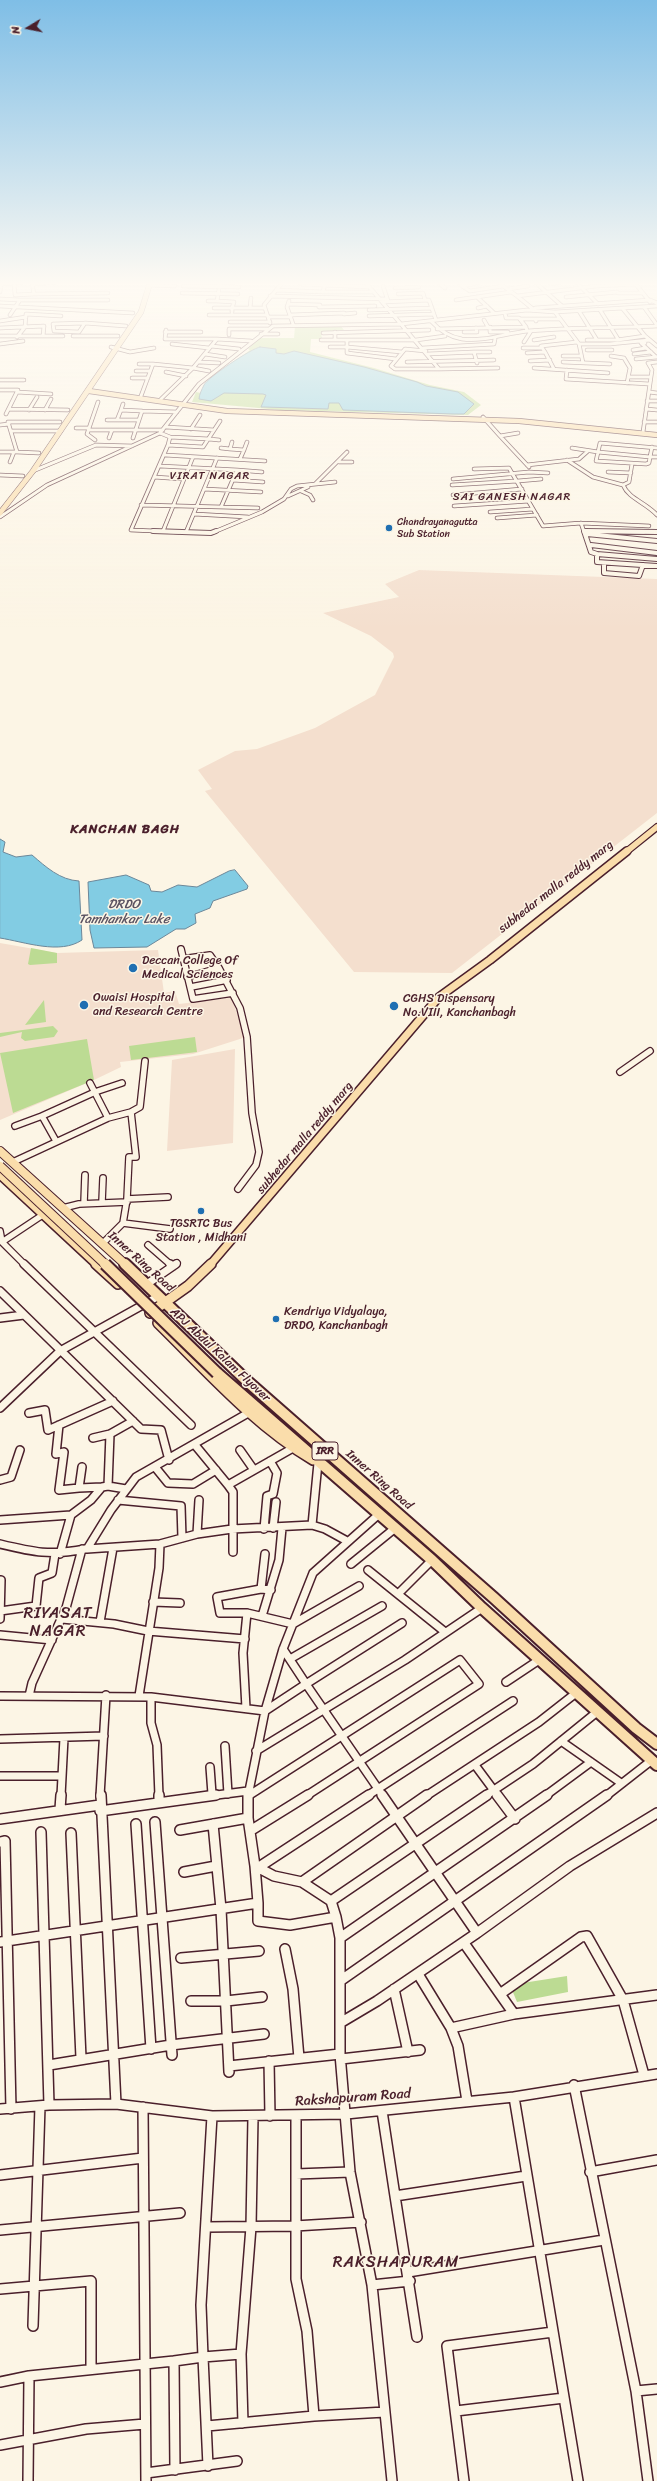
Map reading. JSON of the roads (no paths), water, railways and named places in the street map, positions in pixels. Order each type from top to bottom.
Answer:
[{"type":"highway","points":[[0,506],[23,476],[76,399]]},
{"type":"highway","points":[[0,513],[33,471],[82,399]]},
{"type":"highway","name":"Inner Ring Road","points":[[0,1151],[147,1284],[310,1437],[494,1598],[636,1728],[657,1744]]},
{"type":"highway","name":"APJ Abdul Kalam Flyover","points":[[0,1166],[97,1256],[217,1373],[318,1463]]},
{"type":"highway","name":"IRR","points":[[318,1463],[432,1560],[539,1660],[655,1762]]},
{"type":"main road","points":[[151,399],[258,413],[484,418],[545,421],[657,434]]},
{"type":"main road","points":[[161,399],[184,404]]},
{"type":"main road","points":[[484,418],[657,434]]},
{"type":"main road","name":"subhedar malla reddy marg","points":[[473,972],[486,957],[657,822]]},
{"type":"main road","name":"subhedar malla reddy marg","points":[[149,1313],[166,1303],[215,1260],[439,997],[591,881],[657,827]]},
{"type":"main road","name":"IRR","points":[[0,1175],[44,1214],[149,1313],[250,1412],[293,1448],[318,1463]]},
{"type":"street","points":[[10,462],[16,452],[6,414],[13,399]]},
{"type":"street","points":[[29,410],[36,399]]},
{"type":"street","points":[[45,410],[51,399]]},
{"type":"street","points":[[0,517],[47,485],[133,446],[163,430],[188,399]]},
{"type":"street","points":[[643,432],[647,401],[657,402]]},
{"type":"street","points":[[95,442],[95,438],[87,436],[98,402]]},
{"type":"street","points":[[118,420],[123,404]]},
{"type":"street","points":[[8,409],[68,410]]},
{"type":"street","points":[[646,409],[657,410]]},
{"type":"street","points":[[32,422],[37,410]]},
{"type":"street","points":[[121,410],[177,412]]},
{"type":"street","points":[[133,438],[142,411]]},
{"type":"street","points":[[0,414],[6,414]]},
{"type":"street","points":[[191,429],[200,415]]},
{"type":"street","points":[[484,418],[527,465],[529,472]]},
{"type":"street","points":[[107,420],[139,420]]},
{"type":"street","points":[[168,445],[203,448],[220,421]]},
{"type":"street","points":[[0,424],[60,422]]},
{"type":"street","points":[[644,422],[657,422]]},
{"type":"street","points":[[76,428],[112,430],[214,430]]},
{"type":"street","points":[[11,431],[61,430]]},
{"type":"street","points":[[109,438],[112,430]]},
{"type":"street","points":[[163,430],[170,437],[219,440]]},
{"type":"street","points":[[500,436],[518,433]]},
{"type":"street","points":[[170,437],[165,455],[131,530],[210,533],[250,517],[288,496],[311,486],[335,482]]},
{"type":"street","points":[[33,471],[95,442],[133,446]]},
{"type":"street","points":[[230,449],[232,442]]},
{"type":"street","points":[[240,459],[247,442]]},
{"type":"street","points":[[652,448],[649,463],[632,464],[597,462],[600,443],[657,448]]},
{"type":"street","points":[[221,448],[244,450]]},
{"type":"street","points":[[572,448],[588,451],[657,457]]},
{"type":"street","points":[[527,465],[579,459],[588,451]]},
{"type":"street","points":[[0,452],[39,453]]},
{"type":"street","points":[[316,484],[318,479],[339,462],[347,452]]},
{"type":"street","points":[[165,455],[265,461]]},
{"type":"street","points":[[163,531],[193,457]]},
{"type":"street","points":[[186,532],[198,507],[217,458]]},
{"type":"street","points":[[567,460],[577,470],[589,477],[623,485],[629,482],[632,464]]},
{"type":"street","points":[[339,462],[352,462]]},
{"type":"street","points":[[160,466],[262,472]]},
{"type":"street","points":[[474,469],[507,468],[518,481],[543,526],[581,524],[649,526]]},
{"type":"street","points":[[221,508],[236,470]]},
{"type":"street","points":[[453,479],[529,472],[548,473]]},
{"type":"street","points":[[608,472],[630,473]]},
{"type":"street","points":[[0,475],[23,476]]},
{"type":"street","points":[[154,477],[183,479]]},
{"type":"street","points":[[452,485],[541,479]]},
{"type":"street","points":[[233,480],[262,482]]},
{"type":"street","points":[[623,485],[627,494],[647,504],[657,515]]},
{"type":"street","points":[[288,496],[291,489],[297,486],[311,486]]},
{"type":"street","points":[[204,489],[261,492]]},
{"type":"street","points":[[453,495],[522,489]]},
{"type":"street","points":[[300,491],[310,495],[313,500]]},
{"type":"street","points":[[454,506],[529,501]]},
{"type":"street","points":[[142,505],[172,507],[258,508]]},
{"type":"street","points":[[490,512],[533,509]]},
{"type":"street","points":[[194,514],[250,517]]},
{"type":"street","points":[[497,518],[537,515]]},
{"type":"street","points":[[581,524],[591,545],[592,553],[657,559]]},
{"type":"street","points":[[586,533],[657,532]]},
{"type":"street","points":[[586,533],[657,541]]},
{"type":"street","points":[[591,545],[657,553]]},
{"type":"street","points":[[597,554],[596,561],[604,563],[657,566]]},
{"type":"street","points":[[604,563],[604,573],[622,576],[639,576],[643,565]]},
{"type":"street","points":[[180,949],[193,999],[233,993]]},
{"type":"street","points":[[182,959],[210,955],[227,980],[240,1008],[247,1037],[250,1059],[252,1114],[259,1152],[256,1165],[238,1189]]},
{"type":"street","points":[[187,977],[218,968]]},
{"type":"street","points":[[191,987],[227,980]]},
{"type":"street","points":[[620,1072],[650,1051]]},
{"type":"street","points":[[13,1162],[108,1118],[131,1112],[140,1107],[145,1061]]},
{"type":"street","points":[[90,1083],[108,1118]]},
{"type":"street","points":[[15,1126],[42,1116],[95,1092],[122,1083]]},
{"type":"street","points":[[102,1244],[124,1223],[127,1200],[129,1158],[136,1157],[131,1112]]},
{"type":"street","points":[[42,1116],[56,1141]]},
{"type":"street","points":[[84,1203],[85,1175]]},
{"type":"street","points":[[102,1202],[103,1178]]},
{"type":"street","points":[[63,1208],[84,1203],[168,1197]]},
{"type":"street","points":[[2,1242],[44,1214]]},
{"type":"street","points":[[124,1223],[170,1229]]},
{"type":"street","points":[[0,1230],[2,1242],[93,1332],[191,1425]]},
{"type":"street","points":[[147,1284],[175,1265],[148,1246]]},
{"type":"street","points":[[0,1291],[141,1429],[162,1430],[169,1460]]},
{"type":"street","points":[[1,1405],[60,1351],[159,1296]]},
{"type":"street","points":[[0,1318],[24,1315]]},
{"type":"street","points":[[29,1414],[45,1410],[48,1430],[113,1401]]},
{"type":"street","points":[[29,1696],[32,1683],[62,1619],[84,1549],[126,1489],[136,1477],[169,1460],[250,1412]]},
{"type":"street","points":[[92,1438],[110,1434],[133,1421]]},
{"type":"street","points":[[59,1425],[56,1454],[64,1452],[59,1490],[105,1486],[126,1489]]},
{"type":"street","points":[[0,1520],[71,1514],[91,1500],[105,1486],[110,1434]]},
{"type":"street","points":[[195,1445],[233,1492],[233,1552]]},
{"type":"street","points":[[228,1485],[293,1448]]},
{"type":"street","points":[[0,1480],[11,1477],[20,1450]]},
{"type":"street","points":[[240,1450],[254,1470]]},
{"type":"street","points":[[264,1529],[267,1496],[273,1494],[277,1475],[270,1461]]},
{"type":"street","points":[[312,1525],[318,1463]]},
{"type":"street","points":[[79,1488],[82,1467]]},
{"type":"street","points":[[156,1467],[168,1483],[190,1484],[216,1470]]},
{"type":"street","points":[[118,1500],[182,1506],[182,1538]]},
{"type":"street","points":[[197,1534],[200,1500]]},
{"type":"street","points":[[273,1528],[276,1502]]},
{"type":"street","points":[[0,1580],[0,1614],[33,1608],[36,1606],[39,1578],[52,1573],[71,1514]]},
{"type":"street","points":[[336,1917],[290,1925],[258,1921],[257,1866],[248,1818],[248,1793],[265,1711],[283,1649],[314,1573],[347,1541],[378,1515]]},
{"type":"street","points":[[0,1544],[30,1551],[58,1554],[84,1549],[160,1544],[197,1534],[232,1529],[264,1529],[312,1525],[325,1529],[347,1541]]},
{"type":"street","points":[[262,1616],[279,1560],[282,1528]]},
{"type":"street","points":[[351,1564],[394,1529]]},
{"type":"street","points":[[139,1696],[159,1568],[160,1544]]},
{"type":"street","points":[[100,1622],[113,1548]]},
{"type":"street","points":[[261,1589],[265,1554]]},
{"type":"street","points":[[399,1593],[432,1560]]},
{"type":"street","points":[[368,1570],[399,1593],[446,1632]]},
{"type":"street","points":[[271,1590],[261,1589],[217,1597],[220,1613],[247,1613],[293,1624],[359,1586]]},
{"type":"street","points":[[153,1602],[180,1603]]},
{"type":"street","points":[[290,1660],[382,1606]]},
{"type":"street","points":[[256,1751],[322,1709],[405,1660],[482,1608]]},
{"type":"street","points":[[246,1708],[245,1639],[247,1613]]},
{"type":"street","points":[[62,1619],[100,1622],[148,1631],[245,1639]]},
{"type":"street","points":[[0,1696],[139,1696],[265,1711],[402,1623]]},
{"type":"street","points":[[0,1635],[52,1640]]},
{"type":"street","points":[[283,1649],[322,1709],[477,1933]]},
{"type":"street","points":[[0,1819],[60,1809],[100,1808],[159,1802],[212,1794],[248,1793],[460,1660],[479,1684],[360,1763],[250,1832]]},
{"type":"street","points":[[506,1682],[539,1660]]},
{"type":"street","points":[[302,1882],[396,1816],[539,1722],[576,1693]]},
{"type":"street","points":[[106,1695],[100,1808],[116,2104]]},
{"type":"street","points":[[151,1697],[152,1724],[157,1745],[159,1802]]},
{"type":"street","points":[[257,1866],[513,1701]]},
{"type":"street","points":[[331,1901],[534,1764],[597,1712]]},
{"type":"street","points":[[0,1740],[104,1736]]},
{"type":"street","points":[[60,1809],[64,1738]]},
{"type":"street","points":[[562,1741],[621,1783]]},
{"type":"street","points":[[225,1746],[228,1794]]},
{"type":"street","points":[[340,1938],[514,1819],[591,1762]]},
{"type":"street","points":[[340,1981],[596,1804],[621,1783],[655,1762]]},
{"type":"street","points":[[475,1764],[514,1819]]},
{"type":"street","points":[[210,1767],[212,1794]]},
{"type":"street","points":[[0,1776],[62,1776]]},
{"type":"street","points":[[340,2023],[464,1943],[570,1866],[657,1813]]},
{"type":"street","points":[[180,1830],[248,1818]]},
{"type":"street","points":[[155,1822],[172,2055]]},
{"type":"street","points":[[136,1824],[151,2049]]},
{"type":"street","points":[[213,1824],[221,1909],[229,2069],[269,2061],[420,2050]]},
{"type":"street","points":[[33,2326],[38,2169],[49,2065],[43,1936],[41,1832]]},
{"type":"street","points":[[71,1833],[81,2058]]},
{"type":"street","points":[[0,1842],[6,1841],[4,1941],[11,2109]]},
{"type":"street","points":[[184,1872],[216,1866]]},
{"type":"street","points":[[257,1866],[274,1876],[302,1882],[331,1901],[336,1917],[340,1938],[341,2056],[350,2172],[361,2222],[372,2285],[392,2481]]},
{"type":"street","points":[[4,1941],[258,1903]]},
{"type":"street","points":[[500,1994],[584,1935],[589,1938],[623,2000],[644,2076]]},
{"type":"street","points":[[464,1943],[514,2014]]},
{"type":"street","points":[[285,1949],[293,1989],[300,2058]]},
{"type":"street","points":[[181,1958],[223,1956],[258,1951]]},
{"type":"street","points":[[418,1974],[452,2028],[458,2046],[467,2101]]},
{"type":"street","points":[[394,1989],[408,2052]]},
{"type":"street","points":[[452,2028],[514,2014],[657,1995]]},
{"type":"street","points":[[191,2001],[226,2001],[262,1997]]},
{"type":"street","points":[[49,2065],[81,2058],[171,2045],[264,2034]]},
{"type":"street","points":[[269,2061],[270,2116]]},
{"type":"street","name":"Rakshapuram Road","points":[[0,2110],[45,2106],[116,2104],[212,2116],[253,2117],[346,2114],[514,2097],[574,2085],[657,2074]]},
{"type":"street","points":[[574,2085],[590,2172],[636,2391],[648,2481]]},
{"type":"street","points":[[514,2097],[578,2481]]},
{"type":"street","points":[[143,2107],[146,2477],[175,2470],[237,2461]]},
{"type":"street","points":[[382,2111],[409,2276],[417,2337]]},
{"type":"street","points":[[208,2466],[201,2305],[207,2227],[212,2116]]},
{"type":"street","points":[[296,2116],[296,2278],[307,2331],[314,2416]]},
{"type":"street","points":[[243,2423],[241,2354],[251,2227],[253,2117]]},
{"type":"street","points":[[0,2174],[143,2158]]},
{"type":"street","points":[[590,2172],[657,2160]]},
{"type":"street","points":[[296,2174],[350,2172]]},
{"type":"street","points":[[395,2196],[526,2176]]},
{"type":"street","points":[[0,2230],[180,2213]]},
{"type":"street","points":[[207,2227],[296,2226],[361,2222]]},
{"type":"street","points":[[372,2285],[409,2276],[540,2250],[604,2240]]},
{"type":"street","points":[[0,2289],[91,2281],[91,2369]]},
{"type":"street","points":[[464,2481],[447,2346],[552,2332]]},
{"type":"street","points":[[0,2381],[91,2369],[145,2365],[203,2357],[241,2354]]},
{"type":"street","points":[[174,2361],[175,2470]]},
{"type":"street","points":[[28,2481],[29,2376]]},
{"type":"street","points":[[636,2391],[657,2389]]},
{"type":"street","points":[[456,2411],[564,2398]]},
{"type":"street","points":[[207,2426],[314,2416],[385,2412]]},
{"type":"street","points":[[0,2445],[29,2438],[145,2424]]},
{"type":"water","points":[[199,399],[215,399],[211,401]]},
{"type":"water","points":[[264,399],[467,399],[474,404],[464,414],[343,410],[339,403],[329,403],[328,409],[261,407]]},
{"type":"water","name":"DRDO Tamhankar Lake","points":[[0,839],[5,842],[3,852],[16,857],[32,855],[59,875],[79,881],[82,940],[63,947],[53,947],[0,938]]},
{"type":"water","name":"DRDO Tamhankar Lake","points":[[235,870],[248,886],[247,889],[213,901],[210,908],[195,914],[196,923],[185,929],[176,929],[147,947],[94,948],[90,930],[88,882],[126,875],[149,885],[151,891],[162,892],[178,885],[197,887],[229,871]]},
{"type":"place","name":"Chandrayanagutta Sub Station","points":[[389,528]]},
{"type":"place","name":"Deccan College Of Medical Sciences","points":[[133,968]]},
{"type":"place","name":"Owaisi Hospital and Research Centre","points":[[84,1005]]},
{"type":"place","name":"CGHS Dispensary No.VIII, Kanchanbagh","points":[[394,1006]]},
{"type":"place","name":"TGSRTC Bus Station , Midhani","points":[[201,1211]]},
{"type":"place","name":"Kendriya Vidyalaya, DRDO, Kanchanbagh","points":[[276,1319]]},
{"type":"district","name":"VIRAT NAGAR","points":[[210,476]]},
{"type":"district","name":"SAI GANESH NAGAR","points":[[512,497]]},
{"type":"district","name":"KANCHAN BAGH","points":[[125,830]]},
{"type":"district","name":"RIYASAT NAGAR","points":[[58,1623]]},
{"type":"district","name":"RAKSHAPURAM","points":[[396,2263]]}]
